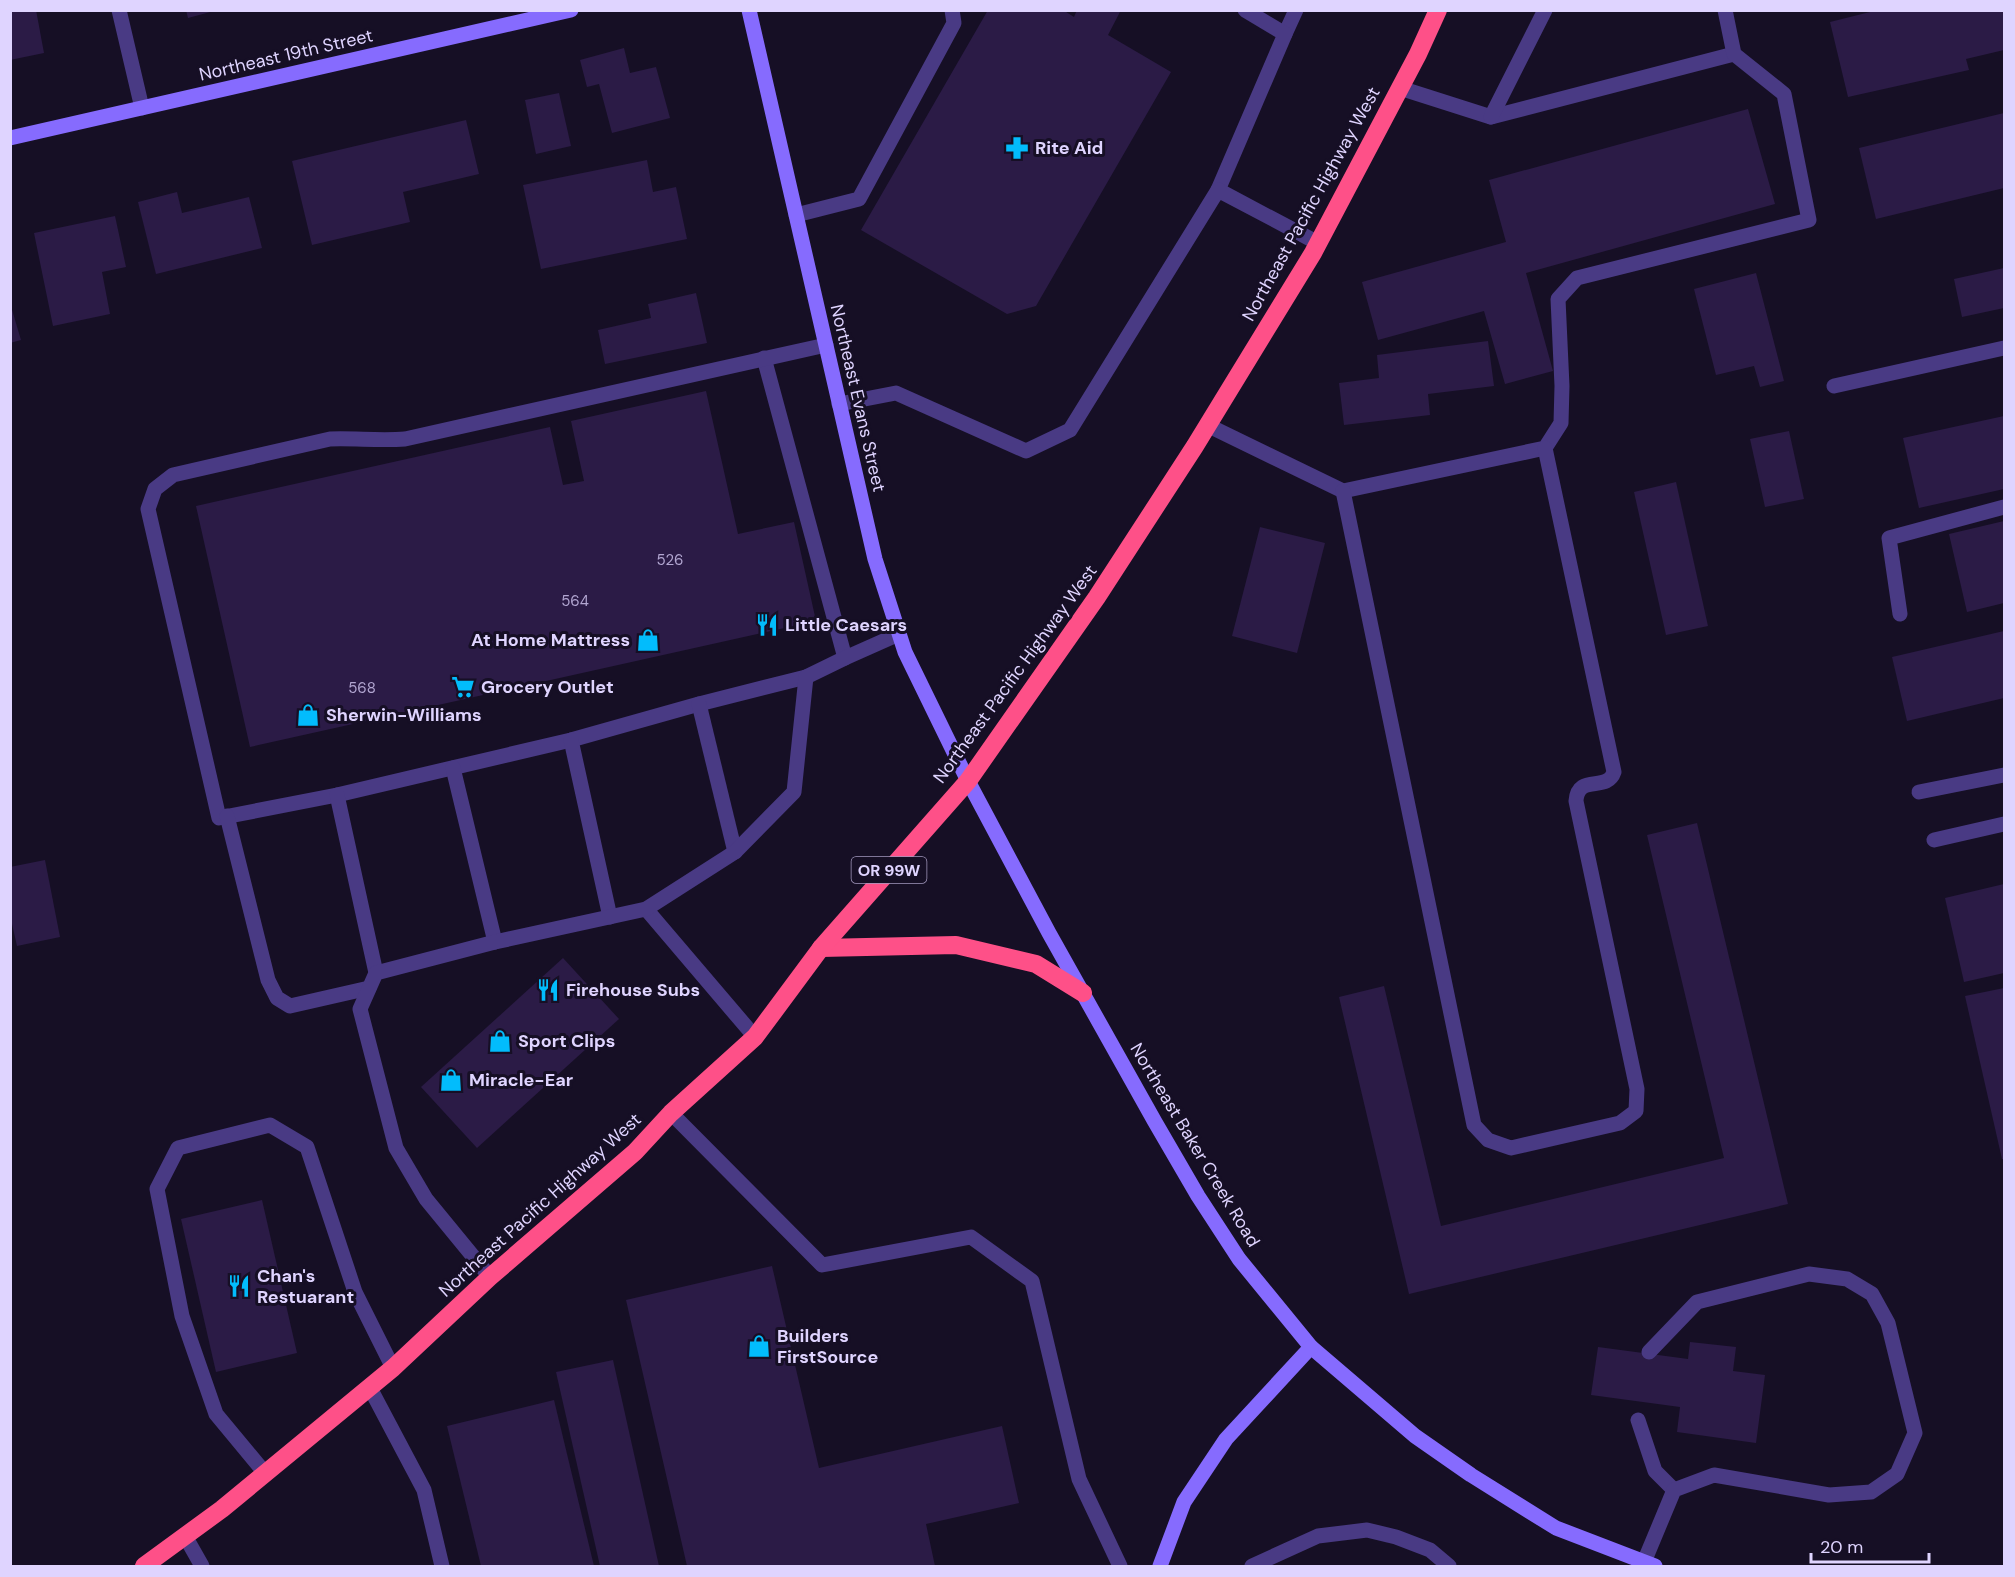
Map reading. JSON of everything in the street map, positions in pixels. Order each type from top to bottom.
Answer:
[{"type":"highway","name":"Northeast Pacific Highway West","points":[[144,1566],[265,1473],[370,1388],[490,1277],[635,1152],[671,1113],[754,1037],[820,948],[968,781],[1097,597],[1208,425],[1318,243],[1400,88],[1438,10]]},
{"type":"highway","points":[[820,948],[956,945],[1036,964],[1083,993]]},
{"type":"street","points":[[119,10],[142,108]]},
{"type":"street","name":"Northeast 19th Street","points":[[10,138],[571,10]]},
{"type":"street","name":"Northeast Evans Street","points":[[749,10],[874,559],[905,652],[968,781]]},
{"type":"street","points":[[796,215],[859,199],[954,23],[952,10]]},
{"type":"street","points":[[1245,10],[1285,34]]},
{"type":"street","points":[[839,404],[896,393],[1026,451],[1070,430],[1218,190],[1296,10]]},
{"type":"street","points":[[1491,117],[1545,10]]},
{"type":"street","points":[[1343,491],[1474,1125],[1488,1140],[1511,1148],[1620,1123],[1636,1111],[1637,1089],[1576,801],[1577,792],[1582,786],[1608,781],[1614,772],[1545,448],[1560,423],[1562,386],[1558,299],[1577,278],[1809,220],[1784,94],[1734,54],[1725,10]]},
{"type":"street","points":[[1400,88],[1491,117],[1734,54]]},
{"type":"street","points":[[1218,190],[1318,243]]},
{"type":"street","points":[[826,345],[405,439],[377,441],[350,438],[330,439],[173,475],[154,489],[148,509],[219,818],[337,795],[571,740],[806,677],[899,634]]},
{"type":"street","points":[[1834,386],[2004,348]]},
{"type":"street","points":[[764,358],[845,658]]},
{"type":"street","points":[[1208,425],[1343,491],[1545,448]]},
{"type":"street","points":[[1900,614],[1889,538],[2004,507]]},
{"type":"street","points":[[376,973],[495,942],[646,909],[735,852],[794,792],[806,677]]},
{"type":"street","points":[[699,704],[735,852]]},
{"type":"street","points":[[571,740],[610,917]]},
{"type":"street","points":[[453,768],[495,942]]},
{"type":"street","points":[[1919,792],[2004,775]]},
{"type":"street","name":"Northeast Baker Creek Road","points":[[968,781],[1083,993],[1198,1196],[1239,1259],[1311,1347],[1415,1436],[1471,1475],[1556,1528],[1648,1565]]},
{"type":"street","points":[[337,795],[376,973],[360,1009],[396,1148],[426,1199],[490,1277]]},
{"type":"street","points":[[227,816],[268,980],[277,998],[290,1006],[369,988]]},
{"type":"street","points":[[1934,840],[2004,824]]},
{"type":"street","points":[[646,909],[754,1037]]},
{"type":"street","points":[[671,1113],[822,1265],[971,1238],[1032,1281],[1079,1479],[1120,1566]]},
{"type":"street","points":[[265,1473],[216,1414],[182,1316],[157,1189],[178,1148],[270,1125],[307,1147],[355,1292],[393,1368]]},
{"type":"street","points":[[1649,1352],[1697,1302],[1809,1274],[1846,1279],[1872,1294],[1888,1323],[1915,1433],[1897,1474],[1871,1492],[1829,1495],[1714,1475],[1674,1490]]},
{"type":"street","points":[[1160,1566],[1184,1502],[1226,1439],[1311,1347]]},
{"type":"street","points":[[370,1388],[423,1490],[442,1566]]},
{"type":"street","points":[[1638,1419],[1655,1472],[1674,1490]]},
{"type":"street","points":[[1648,1565],[1674,1490]]},
{"type":"street","points":[[1251,1566],[1318,1536],[1367,1530],[1396,1536],[1430,1550],[1449,1566]]},
{"type":"street","points":[[185,1536],[202,1566]]},
{"type":"building","points":[[10,10],[36,10],[44,53],[10,60]]},
{"type":"building","points":[[186,10],[214,10],[214,11],[188,18]]},
{"type":"building","points":[[988,10],[1063,10],[1074,17],[1077,10],[1121,10],[1108,35],[1171,72],[1036,306],[1007,314],[861,230]]},
{"type":"building","points":[[1878,10],[2004,10],[2004,50],[1966,59],[1969,70],[1848,97],[1830,22]]},
{"type":"building","points":[[624,48],[630,73],[656,67],[670,118],[612,133],[599,84],[587,87],[580,60]]},
{"type":"building","points":[[559,93],[571,146],[536,154],[525,100]]},
{"type":"building","points":[[1748,109],[1775,204],[1526,273],[1553,371],[1505,384],[1484,311],[1378,340],[1362,282],[1506,242],[1489,180]]},
{"type":"building","points":[[2004,113],[2004,188],[1876,219],[1859,148]]},
{"type":"building","points":[[466,120],[479,174],[403,192],[410,222],[312,245],[292,161]]},
{"type":"building","points":[[647,160],[653,192],[676,187],[687,239],[541,269],[523,185]]},
{"type":"building","points":[[177,192],[182,213],[249,197],[262,248],[156,274],[138,202]]},
{"type":"building","points":[[115,216],[126,267],[102,272],[110,314],[53,326],[34,233]]},
{"type":"building","points":[[2004,268],[2004,308],[1962,317],[1954,279]]},
{"type":"building","points":[[1756,273],[1784,381],[1760,387],[1754,366],[1716,375],[1694,289]]},
{"type":"building","points":[[696,293],[707,343],[605,364],[598,330],[651,318],[648,304]]},
{"type":"building","points":[[10,303],[21,340],[10,343]]},
{"type":"building","points":[[1488,341],[1494,386],[1428,394],[1430,415],[1344,425],[1339,383],[1379,378],[1377,355]]},
{"type":"building","points":[[706,391],[738,534],[794,522],[816,621],[250,747],[196,506],[550,427],[563,485],[584,481],[571,421]]},
{"type":"building","points":[[2004,416],[2004,489],[1919,508],[1903,438]]},
{"type":"building","points":[[1789,431],[1804,499],[1765,507],[1750,439]]},
{"type":"building","points":[[1676,482],[1708,626],[1666,635],[1634,492]]},
{"type":"building","points":[[2004,521],[2004,603],[1967,612],[1949,534]]},
{"type":"building","points":[[1260,527],[1325,543],[1297,653],[1232,636]]},
{"type":"building","points":[[2004,631],[2004,698],[1907,721],[1892,657]]},
{"type":"building","points":[[1697,823],[1788,1204],[1409,1294],[1339,997],[1384,986],[1441,1226],[1724,1158],[1647,835]]},
{"type":"building","points":[[45,860],[60,937],[17,946],[10,915],[10,867]]},
{"type":"building","points":[[2004,884],[2004,973],[1964,982],[1945,898]]},
{"type":"building","points":[[563,958],[619,1019],[477,1148],[421,1087]]},
{"type":"building","points":[[2004,988],[2004,1159],[2002,1159],[1965,996]]},
{"type":"building","name":"Chan's Restuarant","points":[[262,1200],[297,1353],[216,1372],[181,1219]]},
{"type":"building","points":[[772,1266],[819,1468],[1002,1426],[1019,1503],[926,1524],[935,1566],[687,1566],[626,1300]]},
{"type":"building","points":[[1690,1342],[1736,1347],[1733,1371],[1765,1375],[1756,1443],[1677,1432],[1680,1407],[1591,1395],[1598,1347],[1688,1359]]},
{"type":"building","points":[[613,1360],[659,1566],[600,1566],[556,1372]]},
{"type":"building","points":[[554,1400],[594,1566],[481,1566],[447,1426]]},
{"type":"place","name":"Rite Aid","points":[[1017,148]]},
{"type":"place","name":"Little Caesars","points":[[767,625]]},
{"type":"place","name":"At Home Mattress","points":[[648,640]]},
{"type":"place","name":"Grocery Outlet","points":[[463,687]]},
{"type":"place","name":"Sherwin-Williams","points":[[308,715]]},
{"type":"place","name":"Firehouse Subs","points":[[548,990]]},
{"type":"place","name":"Sport Clips","points":[[500,1041]]},
{"type":"place","name":"Miracle-Ear","points":[[451,1080]]},
{"type":"place","name":"Chan's Restuarant","points":[[239,1286]]},
{"type":"place","name":"Builders FirstSource","points":[[759,1346]]}]
